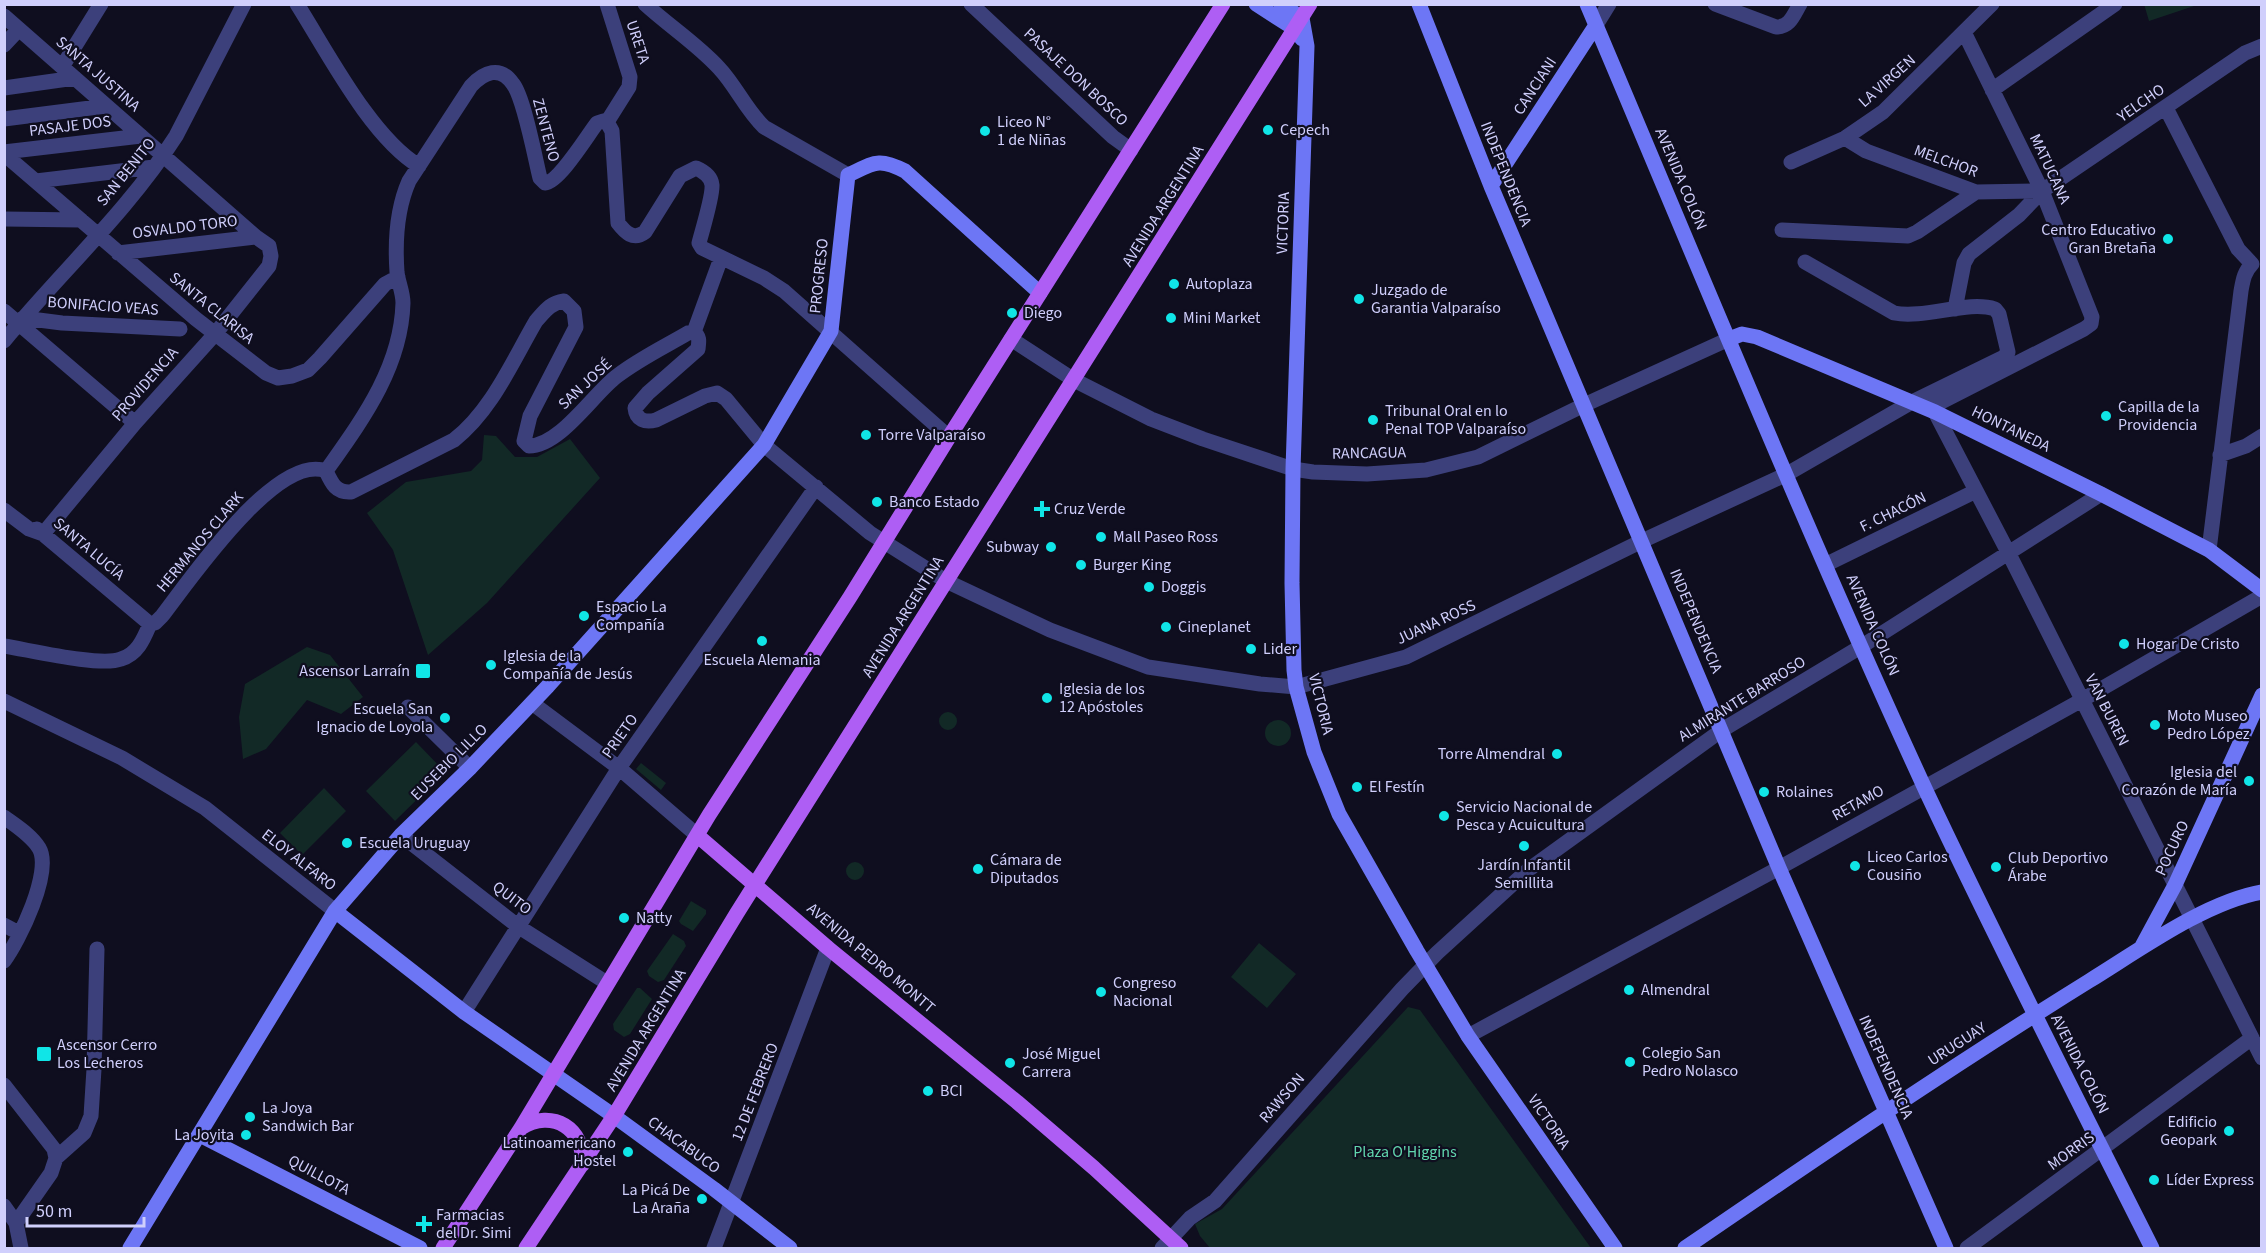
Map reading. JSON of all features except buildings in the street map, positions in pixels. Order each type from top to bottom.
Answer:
[{"type":"main road","points":[[443,1248],[554,1075],[709,815],[850,597],[1223,4]]},
{"type":"main road","name":"AVENIDA ARGENTINA","points":[[526,1248],[614,1116],[755,885],[1310,4]]},
{"type":"main road","name":"AVENIDA PEDRO MONTT","points":[[698,836],[828,948],[1094,1168],[1171,1245]]},
{"type":"main road","points":[[521,1128],[545,1120],[562,1124],[579,1142],[582,1165]]},
{"type":"street","points":[[62,67],[101,4]]},
{"type":"street","name":"SAN BENITO","points":[[4,340],[98,236],[159,161],[176,136],[244,4]]},
{"type":"street","points":[[297,4],[365,112],[386,139],[408,161],[419,166],[404,193],[398,232],[398,277],[403,300],[402,320],[396,348],[386,378],[367,414],[326,471]]},
{"type":"street","name":"URETA","points":[[607,4],[630,77],[629,87],[607,122]]},
{"type":"street","points":[[645,4],[719,68],[730,80],[754,118],[764,127],[848,175],[876,162],[890,164],[905,171],[1040,293]]},
{"type":"street","name":"PASAJE DON BOSCO","points":[[971,4],[1113,137],[1131,150]]},
{"type":"street","points":[[1256,4],[1299,24]]},
{"type":"street","points":[[1281,4],[1299,24]]},
{"type":"street","name":"INDEPENDENCIA","points":[[1419,4],[1491,186],[1779,868],[1946,1248]]},
{"type":"street","name":"AVENIDA COLÓN","points":[[1587,4],[1786,474],[1925,787],[2152,1248]]},
{"type":"street","name":"CANCIANI","points":[[1491,186],[1609,4]]},
{"type":"street","points":[[1716,4],[1776,27],[1788,25],[1800,4]]},
{"type":"street","name":"LA VIRGEN","points":[[1791,162],[1845,138],[1883,112],[1992,4]]},
{"type":"street","points":[[1992,90],[2115,4]]},
{"type":"street","name":"SANTA JUSTINA","points":[[4,16],[141,136],[159,161],[269,246],[271,256]]},
{"type":"street","name":"VICTORIA","points":[[1299,24],[1307,46],[1293,469],[1292,583],[1296,687],[1314,752],[1340,814],[1425,965],[1468,1036],[1615,1248]]},
{"type":"street","points":[[4,45],[19,29]]},
{"type":"street","name":"MATUCANA","points":[[1935,412],[1937,405],[1943,401],[2091,324],[2092,317],[2042,191],[1964,32]]},
{"type":"street","name":"YELCHO","points":[[1955,309],[1964,263],[1969,254],[2019,215],[2042,191],[2245,53],[2262,46]]},
{"type":"street","name":"ZENTENO","points":[[419,166],[471,86],[481,75],[494,72],[514,84],[524,113],[540,178],[545,183],[550,183],[558,175],[597,123],[607,122]]},
{"type":"street","points":[[4,88],[75,78]]},
{"type":"street","points":[[4,120],[106,106]]},
{"type":"street","points":[[2166,108],[2238,249],[2257,264],[2247,269],[2243,277],[2210,550]]},
{"type":"street","points":[[607,122],[612,131],[618,223],[626,233],[636,236],[645,232],[680,176],[696,168],[708,176],[712,186],[699,243],[702,248],[764,278],[784,291],[949,437]]},
{"type":"street","name":"PASAJE DOS","points":[[4,153],[141,136]]},
{"type":"street","name":"MELCHOR","points":[[1845,138],[1866,151],[1977,192],[2042,191]]},
{"type":"street","name":"SANTA CLARISA","points":[[4,153],[98,236],[215,333],[266,373],[278,378],[308,370],[385,284],[398,277]]},
{"type":"street","points":[[36,181],[159,161]]},
{"type":"street","name":"PROGRESO","points":[[764,445],[831,331],[848,175]]},
{"type":"street","points":[[1782,230],[1908,236],[1977,192]]},
{"type":"street","points":[[4,219],[81,220]]},
{"type":"street","name":"OSVALDO TORO","points":[[118,253],[256,237]]},
{"type":"street","name":"PROVIDENCIA","points":[[43,534],[135,423],[215,333],[269,266],[271,256]]},
{"type":"street","points":[[721,258],[694,332],[698,336],[698,349],[648,393],[635,408],[636,415],[649,422],[705,396],[717,393],[726,399],[764,445],[883,542],[946,581]]},
{"type":"street","points":[[1805,262],[1894,313],[1922,314],[1955,309]]},
{"type":"street","name":"SAN JOSÉ","points":[[326,471],[332,484],[338,490],[351,492],[454,440],[482,414],[536,321],[548,307],[556,302],[564,301],[570,305],[576,318],[576,327],[530,416],[524,441],[529,446],[545,441],[576,418],[616,377],[688,333],[694,332]]},
{"type":"street","name":"JUANA ROSS","points":[[946,581],[1050,630],[1148,667],[1260,684],[1296,687],[1406,657],[1642,541],[1786,474],[1912,402],[2004,357],[2008,352],[1999,314],[1995,309],[1955,309]]},
{"type":"street","points":[[4,311],[21,320],[135,423]]},
{"type":"street","name":"BONIFACIO VEAS","points":[[21,320],[180,329]]},
{"type":"street","name":"HONTANEDA","points":[[1729,339],[1742,334],[1757,337],[1935,412],[2210,550],[2262,590]]},
{"type":"street","name":"RANCAGUA","points":[[1011,339],[1074,380],[1161,423],[1203,440],[1293,469],[1367,474],[1426,470],[1478,457],[1584,405],[1729,339]]},
{"type":"street","name":"VAN BUREN","points":[[1935,412],[2008,552],[2262,1058]]},
{"type":"street","points":[[2220,455],[2246,446],[2262,435]]},
{"type":"street","name":"EUSEBIO LILLO","points":[[130,1248],[335,911],[401,835],[532,703],[764,445]]},
{"type":"street","name":"HERMANOS CLARK","points":[[4,646],[95,661],[122,659],[137,649],[150,624],[155,623],[225,537],[265,493],[300,472],[320,468],[326,471]]},
{"type":"street","name":"PRIETO","points":[[464,1012],[619,768],[816,487]]},
{"type":"street","name":"F. CHACÓN","points":[[1827,564],[1976,491]]},
{"type":"street","name":"ALMIRANTE BARROSO","points":[[1425,965],[1528,870],[1722,730],[1862,646],[2101,494]]},
{"type":"street","name":"SANTA LUCÍA","points":[[4,502],[150,624]]},
{"type":"street","points":[[4,510],[29,529],[43,534]]},
{"type":"street","name":"RETAMO","points":[[1468,1036],[1779,868],[2082,700],[2262,596]]},
{"type":"street","name":"POCURO","points":[[2141,948],[2175,885],[2261,699]]},
{"type":"street","name":"ELOY ALFARO","points":[[4,701],[122,758],[206,808],[464,1012],[554,1075]]},
{"type":"street","name":"AVENIDA PEDRO MONTT","points":[[532,703],[619,768],[698,836]]},
{"type":"street","points":[[408,707],[470,768]]},
{"type":"street","points":[[4,817],[33,840],[42,856],[42,874],[32,905],[4,961]]},
{"type":"street","name":"QUITO","points":[[401,835],[519,927],[607,983]]},
{"type":"street","name":"URUGUAY","points":[[1685,1248],[2035,1014],[2141,948],[2192,918],[2262,892]]},
{"type":"street","points":[[4,925],[19,933]]},
{"type":"street","name":"12 DE FEBRERO","points":[[714,1248],[828,948]]},
{"type":"street","points":[[16,1223],[51,1173],[56,1158],[84,1132],[91,1116],[97,949]]},
{"type":"street","name":"RAWSON","points":[[1171,1245],[1194,1215],[1215,1201],[1425,965]]},
{"type":"street","name":"MORRIS","points":[[1967,1248],[2252,1038]]},
{"type":"street","name":"CHACABUCO","points":[[554,1075],[614,1116],[790,1248]]},
{"type":"street","points":[[4,1084],[54,1149],[56,1158]]},
{"type":"street","name":"QUILLOTA","points":[[200,1135],[420,1248]]},
{"type":"street","points":[[4,1206],[16,1223],[21,1248]]},
{"type":"green space","points":[[2144,4],[2197,4],[2197,5],[2149,21]]},
{"type":"green space","points":[[484,435],[496,436],[515,457],[537,457],[570,439],[600,478],[487,603],[428,655],[393,550],[367,513],[406,482],[471,471],[482,460]]},
{"type":"green space","points":[[307,647],[330,655],[363,697],[341,714],[307,700],[266,749],[243,759],[239,717],[245,684]]},
{"type":"green space","points":[[948,712],[954,715],[957,721],[954,727],[948,730],[942,727],[939,721],[942,715]]},
{"type":"green space","points":[[1278,720],[1287,724],[1291,733],[1287,742],[1278,746],[1269,742],[1265,733],[1269,724]]},
{"type":"green space","points":[[416,742],[445,772],[395,821],[366,791]]},
{"type":"green space","points":[[641,763],[666,783],[661,790],[636,769]]},
{"type":"green space","points":[[324,788],[346,811],[302,855],[280,833]]},
{"type":"green space","points":[[855,862],[861,865],[864,871],[861,877],[855,880],[849,877],[846,871],[849,865]]},
{"type":"green space","points":[[691,901],[706,910],[706,914],[693,931],[679,921]]},
{"type":"green space","points":[[673,934],[684,941],[686,946],[664,980],[658,982],[649,976],[647,971]]},
{"type":"green space","points":[[1259,943],[1296,974],[1267,1008],[1231,977]]},
{"type":"green space","points":[[637,988],[652,999],[630,1034],[624,1037],[614,1030],[613,1024]]},
{"type":"green space","name":"Plaza O'Higgins","points":[[1408,1007],[1420,1010],[1591,1248],[1210,1248],[1200,1236],[1195,1224],[1222,1209]]},
{"type":"place","name":"Cepech","points":[[1268,130]]},
{"type":"place","name":"Liceo N° 1 de Niñas","points":[[985,131]]},
{"type":"place","name":"Centro Educativo Gran Bretaña","points":[[2168,239]]},
{"type":"place","name":"Autoplaza","points":[[1174,284]]},
{"type":"place","name":"Juzgado de Garantia Valparaíso","points":[[1359,299]]},
{"type":"place","name":"Diego","points":[[1012,313]]},
{"type":"place","name":"Mini Market","points":[[1171,318]]},
{"type":"place","name":"Capilla de la Providencia","points":[[2106,416]]},
{"type":"place","name":"Tribunal Oral en lo Penal TOP Valparaíso","points":[[1373,420]]},
{"type":"place","name":"Torre Valparaíso","points":[[866,435]]},
{"type":"place","name":"Banco Estado","points":[[877,502]]},
{"type":"place","name":"Cruz Verde","points":[[1042,509]]},
{"type":"place","name":"Mall Paseo Ross","points":[[1101,537]]},
{"type":"place","name":"Subway","points":[[1051,547]]},
{"type":"place","name":"Burger King","points":[[1081,565]]},
{"type":"place","name":"Doggis","points":[[1149,587]]},
{"type":"place","name":"Espacio La Compañía","points":[[584,616]]},
{"type":"place","name":"Cineplanet","points":[[1166,627]]},
{"type":"place","name":"Escuela Alemania","points":[[762,641]]},
{"type":"place","name":"Hogar De Cristo","points":[[2124,644]]},
{"type":"place","name":"Lider","points":[[1251,649]]},
{"type":"place","name":"Iglesia de la Compañía de Jesús","points":[[491,665]]},
{"type":"place","name":"Ascensor Larraín","points":[[423,671]]},
{"type":"place","name":"Iglesia de los 12 Apóstoles","points":[[1047,698]]},
{"type":"place","name":"Escuela San Ignacio de Loyola","points":[[445,718]]},
{"type":"place","name":"Moto Museo Pedro López","points":[[2155,725]]},
{"type":"place","name":"Torre Almendral","points":[[1557,754]]},
{"type":"place","name":"Iglesia del Corazón de María","points":[[2249,781]]},
{"type":"place","name":"El Festín","points":[[1357,787]]},
{"type":"place","name":"Rolaines","points":[[1764,792]]},
{"type":"place","name":"Servicio Nacional de Pesca y Acuicultura","points":[[1444,816]]},
{"type":"place","name":"Escuela Uruguay","points":[[347,843]]},
{"type":"place","name":"Jardín Infantil Semillita","points":[[1524,846]]},
{"type":"place","name":"Liceo Carlos Cousiño","points":[[1855,866]]},
{"type":"place","name":"Club Deportivo Árabe","points":[[1996,867]]},
{"type":"place","name":"Cámara de Diputados","points":[[978,869]]},
{"type":"place","name":"Natty","points":[[624,918]]},
{"type":"place","name":"Almendral","points":[[1629,990]]},
{"type":"place","name":"Congreso Nacional","points":[[1101,992]]},
{"type":"place","name":"Ascensor Cerro Los Lecheros","points":[[44,1054]]},
{"type":"place","name":"Colegio San Pedro Nolasco","points":[[1630,1062]]},
{"type":"place","name":"José Miguel Carrera","points":[[1010,1063]]},
{"type":"place","name":"BCI","points":[[928,1091]]},
{"type":"place","name":"La Joya Sandwich Bar","points":[[250,1117]]},
{"type":"place","name":"Edificio Geopark","points":[[2229,1131]]},
{"type":"place","name":"La Joyita","points":[[246,1135]]},
{"type":"place","name":"Latinoamericano Hostel","points":[[628,1152]]},
{"type":"place","name":"Líder Express","points":[[2154,1180]]},
{"type":"place","name":"La Picá De La Araña","points":[[702,1199]]},
{"type":"place","name":"Farmacias del Dr. Simi","points":[[424,1224]]}]
